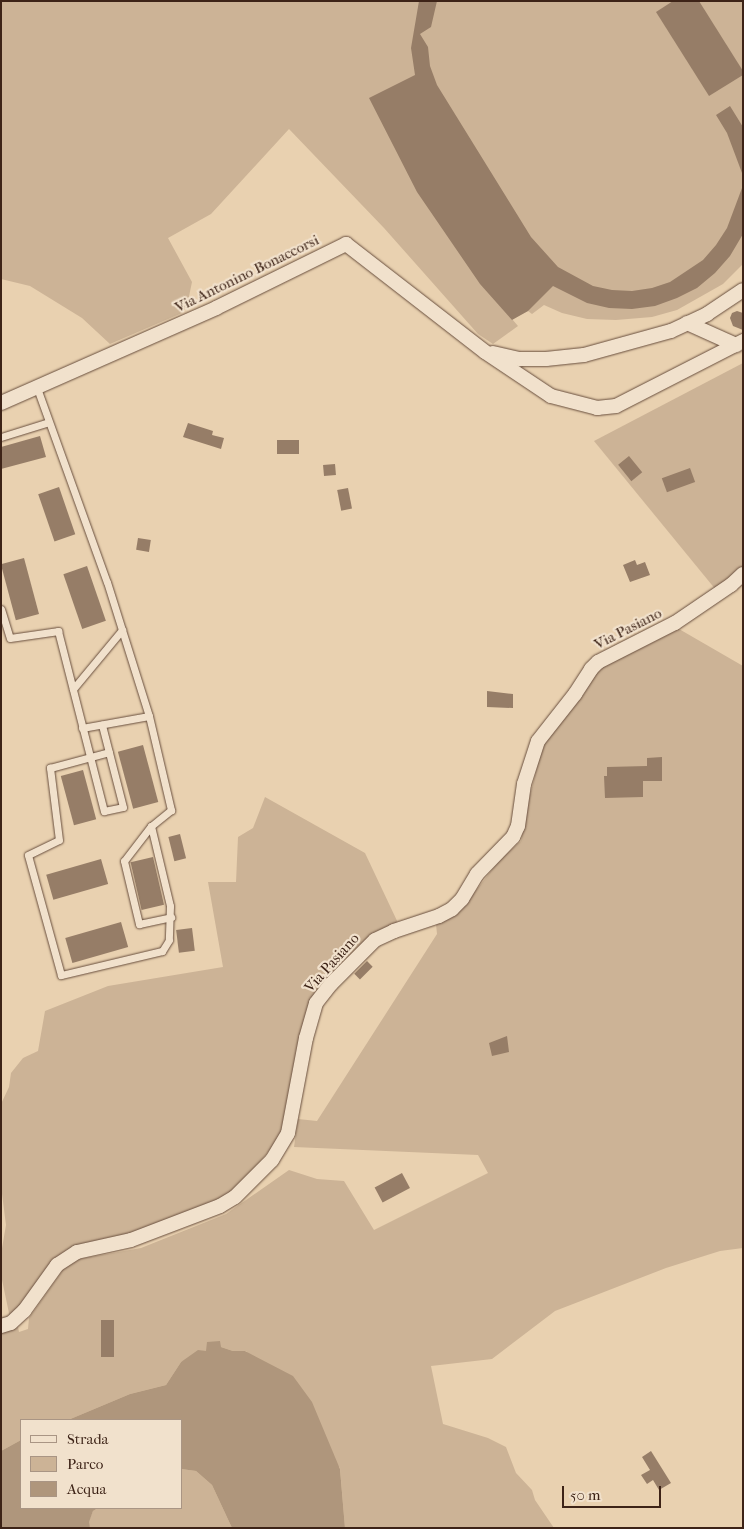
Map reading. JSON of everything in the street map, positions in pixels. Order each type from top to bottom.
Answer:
[{"type":"street","name":"Via Antonino Bonaccorsi","points":[[1,404],[216,308],[346,244],[485,352]]},
{"type":"street","points":[[485,352],[520,359],[546,359],[584,355],[671,331],[707,314],[743,290]]},
{"type":"street","points":[[687,323],[740,343]]},
{"type":"street","points":[[485,352],[551,396],[596,408],[616,406],[740,343]]},
{"type":"street","name":"Via Pasiano","points":[[1,1326],[11,1323],[24,1311],[57,1265],[77,1252],[131,1240],[220,1206],[235,1197],[272,1160],[288,1133],[306,1038],[316,1003],[331,984],[375,940],[394,931],[439,916],[452,909],[462,899],[478,874],[514,837],[518,826],[524,784],[538,741],[598,662],[675,623],[731,585],[743,574]]},
{"type":"lane","points":[[38,388],[107,582],[149,716],[172,810],[151,826],[124,861],[140,924],[171,917]]},
{"type":"lane","points":[[1,437],[49,422]]},
{"type":"lane","points":[[1,609],[10,638],[58,630],[104,811],[123,807],[102,725]]},
{"type":"lane","points":[[73,689],[122,630]]},
{"type":"lane","points":[[82,728],[149,716]]},
{"type":"lane","points":[[109,752],[50,768],[59,840],[28,855],[61,976],[162,951],[168,940],[171,917],[151,826]]},
{"type":"green space","points":[[1,1],[743,1],[743,264],[723,284],[677,310],[652,317],[616,320],[587,319],[562,313],[544,305],[532,314],[528,311],[512,319],[518,326],[493,344],[478,334],[384,228],[289,129],[211,214],[168,238],[192,282],[187,306],[182,313],[110,344],[82,318],[30,286],[1,279]]},
{"type":"green space","points":[[743,363],[743,569],[716,590],[594,441]]},
{"type":"green space","points":[[679,629],[743,666],[743,1248],[720,1251],[666,1268],[555,1311],[492,1359],[431,1366],[443,1424],[488,1438],[506,1447],[516,1473],[532,1490],[535,1500],[554,1528],[345,1528],[340,1468],[246,1351],[233,1351],[221,1347],[206,1351],[181,1362],[166,1385],[130,1394],[70,1419],[20,1419],[20,1441],[1,1451],[1,1333],[18,1327],[19,1332],[28,1329],[29,1318],[65,1267],[79,1259],[141,1248],[226,1214],[289,1170],[317,1179],[344,1181],[374,1230],[488,1173],[478,1155],[294,1147],[298,1119],[317,1121],[437,934],[436,924],[460,911],[498,862],[521,841],[528,803],[542,748],[584,694],[593,676],[603,667]]},
{"type":"green space","points":[[265,797],[365,853],[399,925],[374,933],[328,982],[285,1131],[233,1195],[142,1232],[92,1242],[10,1318],[1,1275],[1,1254],[6,1225],[1,1186],[1,1104],[9,1087],[11,1073],[23,1058],[38,1051],[45,1011],[108,986],[223,967],[208,882],[236,882],[238,837],[253,828]]},
{"type":"green space","points":[[182,1469],[196,1471],[212,1485],[232,1528],[90,1528],[88,1523],[93,1511],[96,1509],[182,1509]]},
{"type":"water","points":[[220,1341],[221,1347],[233,1351],[245,1351],[293,1376],[312,1402],[340,1469],[345,1528],[232,1528],[212,1485],[196,1471],[182,1469],[182,1419],[70,1419],[130,1394],[166,1385],[181,1362],[198,1350],[206,1351],[207,1342]]},
{"type":"water","points":[[20,1441],[20,1509],[96,1509],[93,1511],[89,1522],[90,1528],[1,1528],[1,1451]]},
{"type":"building","points":[[419,1],[437,1],[431,27],[420,34],[428,47],[430,66],[437,85],[531,237],[558,267],[593,286],[612,290],[632,291],[652,288],[670,282],[703,260],[716,245],[727,228],[742,188],[743,234],[730,256],[715,273],[697,288],[655,306],[632,309],[609,308],[587,303],[553,286],[528,311],[512,320],[480,284],[417,192],[369,98],[415,75],[411,48]]},
{"type":"building","points":[[673,1],[699,1],[743,71],[743,75],[709,96],[656,12]]},
{"type":"building","points":[[730,106],[743,127],[742,173],[727,133],[716,115]]},
{"type":"building","points":[[737,311],[743,313],[743,330],[733,326],[730,318],[732,313]]},
{"type":"building","points":[[188,423],[213,431],[212,435],[224,438],[221,449],[183,437]]},
{"type":"building","points":[[40,436],[46,457],[1,469],[1,447]]},
{"type":"building","points":[[277,440],[299,440],[299,454],[277,454]]},
{"type":"building","points":[[629,456],[642,472],[631,481],[618,465]]},
{"type":"building","points":[[335,464],[336,475],[324,476],[323,465]]},
{"type":"building","points":[[690,468],[695,482],[667,492],[662,478]]},
{"type":"building","points":[[59,487],[75,534],[54,541],[38,494]]},
{"type":"building","points":[[348,488],[352,509],[341,511],[337,490]]},
{"type":"building","points":[[138,538],[151,540],[149,552],[136,550]]},
{"type":"building","points":[[24,558],[39,614],[16,620],[1,564]]},
{"type":"building","points":[[635,560],[637,565],[645,562],[650,575],[630,582],[623,565]]},
{"type":"building","points":[[87,566],[106,621],[82,629],[63,574]]},
{"type":"building","points":[[487,691],[513,694],[513,708],[487,707]]},
{"type":"building","points":[[143,745],[158,802],[133,809],[118,752]]},
{"type":"building","points":[[662,757],[662,781],[643,781],[643,797],[605,798],[604,776],[607,776],[607,767],[647,766],[647,758]]},
{"type":"building","points":[[83,770],[96,819],[74,825],[61,776]]},
{"type":"building","points":[[180,834],[186,858],[174,861],[168,837]]},
{"type":"building","points":[[153,857],[164,905],[142,910],[131,862]]},
{"type":"building","points":[[101,859],[108,884],[53,900],[46,875]]},
{"type":"building","points":[[121,922],[128,947],[72,963],[65,938]]},
{"type":"building","points":[[192,928],[195,951],[179,953],[176,930]]},
{"type":"building","points":[[367,961],[373,967],[360,979],[354,974]]},
{"type":"building","points":[[507,1036],[509,1052],[492,1056],[489,1043]]},
{"type":"building","points":[[402,1173],[410,1188],[383,1203],[375,1188]]},
{"type":"building","points":[[101,1320],[114,1320],[114,1357],[101,1357]]},
{"type":"building","points":[[651,1451],[671,1483],[659,1490],[653,1480],[647,1484],[641,1475],[650,1470],[642,1457]]}]
